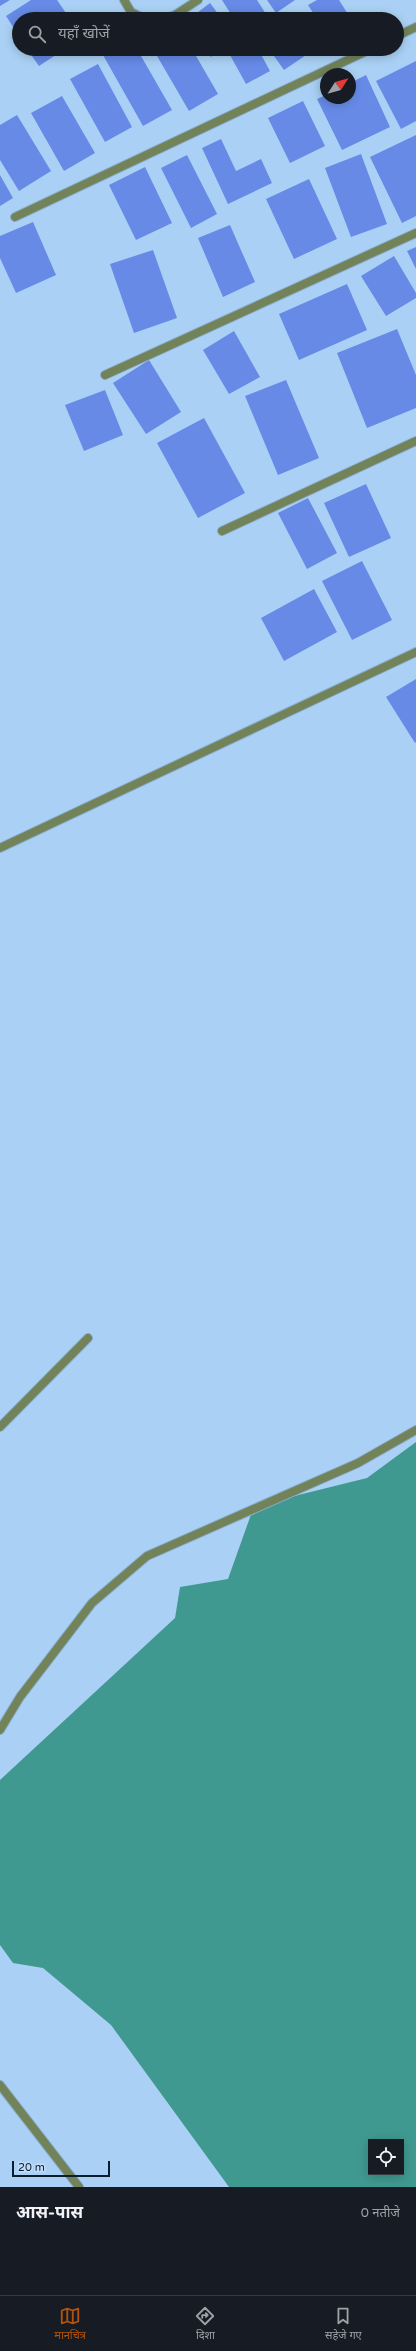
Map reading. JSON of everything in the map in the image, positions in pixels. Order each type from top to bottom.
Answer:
[{"type":"street","points":[[124,0],[131,12]]},
{"type":"street","points":[[180,12],[198,0]]},
{"type":"street","points":[[404,33],[416,27]]},
{"type":"street","points":[[15,217],[356,56]]},
{"type":"street","points":[[105,376],[416,233]]},
{"type":"street","points":[[222,531],[416,441]]},
{"type":"street","points":[[0,848],[416,652]]},
{"type":"street","points":[[0,1427],[88,1338]]},
{"type":"street","points":[[0,1730],[20,1697],[92,1603],[147,1556],[358,1463],[416,1430]]},
{"type":"street","points":[[0,2085],[79,2187]]},
{"type":"shaded area","points":[[416,1442],[416,2187],[229,2187],[111,2025],[43,1968],[13,1963],[0,1945],[0,1780],[175,1618],[180,1587],[228,1579],[254,1506],[367,1478]]},
{"type":"building","points":[[0,0],[10,0],[0,6]]},
{"type":"building","points":[[31,0],[57,0],[65,12],[12,12]]},
{"type":"building","points":[[222,0],[257,0],[265,12],[230,12]]},
{"type":"building","points":[[267,0],[295,0],[277,12],[275,12]]},
{"type":"building","points":[[317,0],[339,0],[347,12],[312,12],[308,5]]},
{"type":"building","points":[[210,3],[217,12],[198,12]]},
{"type":"building","points":[[12,12],[12,25],[6,16]]},
{"type":"building","points":[[32,56],[54,56],[39,66]]},
{"type":"building","points":[[104,56],[141,56],[172,110],[143,126]]},
{"type":"building","points":[[157,56],[196,56],[218,94],[189,111]]},
{"type":"building","points":[[231,56],[262,56],[270,71],[246,84]]},
{"type":"building","points":[[274,56],[305,56],[284,70]]},
{"type":"building","points":[[416,61],[416,121],[401,129],[376,81]]},
{"type":"building","points":[[98,64],[132,127],[105,142],[70,79]]},
{"type":"building","points":[[366,75],[390,127],[342,150],[317,99],[320,98],[320,104],[356,104],[356,80]]},
{"type":"building","points":[[62,96],[95,153],[64,171],[31,113]]},
{"type":"building","points":[[303,101],[325,146],[290,163],[268,118]]},
{"type":"building","points":[[17,115],[51,171],[19,191],[0,160],[0,125]]},
{"type":"building","points":[[416,135],[416,216],[402,223],[370,157]]},
{"type":"building","points":[[221,139],[236,171],[261,159],[272,183],[228,204],[202,148]]},
{"type":"building","points":[[361,154],[387,224],[351,237],[325,168]]},
{"type":"building","points":[[187,155],[217,214],[191,228],[161,168]]},
{"type":"building","points":[[145,167],[172,223],[136,240],[109,185]]},
{"type":"building","points":[[0,175],[13,198],[0,206]]},
{"type":"building","points":[[309,179],[337,239],[294,259],[266,199]]},
{"type":"building","points":[[33,222],[56,275],[16,293],[0,258],[0,236]]},
{"type":"building","points":[[230,225],[255,282],[223,297],[198,238]]},
{"type":"building","points":[[416,247],[416,269],[407,251]]},
{"type":"building","points":[[153,250],[177,318],[134,333],[110,264]]},
{"type":"building","points":[[394,256],[416,293],[416,298],[386,316],[361,276]]},
{"type":"building","points":[[347,284],[367,330],[299,360],[279,314]]},
{"type":"building","points":[[397,329],[416,375],[416,408],[367,428],[337,353]]},
{"type":"building","points":[[234,331],[260,377],[229,394],[203,350]]},
{"type":"building","points":[[149,360],[181,412],[146,434],[113,383]]},
{"type":"building","points":[[286,380],[319,458],[278,475],[245,396]]},
{"type":"building","points":[[105,390],[123,435],[84,451],[65,405]]},
{"type":"building","points":[[204,418],[245,493],[198,518],[157,443]]},
{"type":"building","points":[[366,484],[391,538],[349,557],[324,503]]},
{"type":"building","points":[[308,498],[337,553],[307,569],[278,513]]},
{"type":"building","points":[[362,561],[392,620],[352,640],[322,581]]},
{"type":"building","points":[[314,589],[337,632],[284,661],[261,618]]},
{"type":"building","points":[[416,679],[416,742],[415,743],[386,697]]}]
